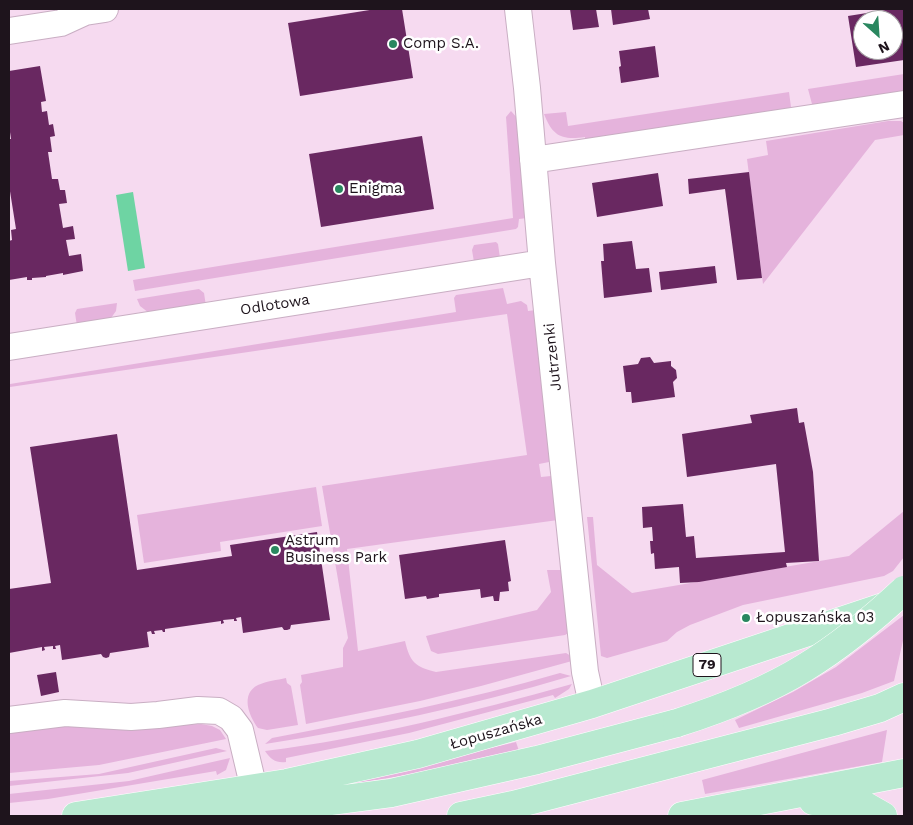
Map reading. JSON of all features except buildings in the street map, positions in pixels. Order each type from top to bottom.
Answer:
[{"type":"main road","points":[[187,816],[277,808],[392,793],[537,760],[677,723],[747,697],[803,669],[834,648],[904,590]]},
{"type":"main road","name":"Łopuszańska","points":[[76,816],[254,789],[352,770],[418,754],[592,704],[904,600]]},
{"type":"main road","points":[[461,816],[513,805],[833,722],[880,708],[904,697]]},
{"type":"main road","points":[[682,816],[904,773]]},
{"type":"main road","points":[[777,798],[862,804],[883,816]]},
{"type":"street","points":[[9,31],[62,23],[85,12],[105,9]]},
{"type":"street","name":"Jutrzenki","points":[[518,9],[534,160],[542,263],[585,672],[592,704]]},
{"type":"street","points":[[534,160],[904,104]]},
{"type":"street","name":"Odlotowa","points":[[9,347],[542,263]]},
{"type":"street","points":[[9,720],[65,713],[131,717],[198,710],[219,711],[230,718],[240,730],[254,789]]},
{"type":"shaded area","points":[[904,74],[904,91],[818,105],[812,104],[808,89]]},
{"type":"shaded area","points":[[789,92],[791,107],[788,110],[585,141],[585,137],[570,138],[559,135],[551,128],[544,114],[566,112],[568,126]]},
{"type":"shaded area","points":[[511,111],[518,119],[527,218],[519,219],[516,229],[135,291],[133,280],[513,218],[506,117]]},
{"type":"shaded area","points":[[888,121],[901,121],[904,123],[904,135],[875,140],[763,284],[747,159],[768,155],[766,141]]},
{"type":"shaded area","points":[[133,192],[145,268],[128,271],[116,195]]},
{"type":"shaded area","points":[[496,242],[500,258],[474,262],[472,250],[474,245]]},
{"type":"shaded area","points":[[503,288],[507,304],[521,301],[527,305],[528,311],[536,310],[552,458],[549,462],[539,464],[541,477],[551,476],[554,478],[558,520],[347,549],[358,651],[405,641],[414,663],[436,672],[566,653],[571,656],[572,661],[420,701],[306,724],[300,685],[302,682],[301,675],[343,667],[343,648],[348,638],[322,486],[527,455],[507,314],[10,387],[10,384],[456,312],[454,298],[456,295]]},
{"type":"shaded area","points":[[199,289],[204,293],[206,306],[149,313],[140,306],[137,299]]},
{"type":"shaded area","points":[[117,303],[116,311],[111,318],[77,326],[75,313],[77,309]]},
{"type":"shaded area","points":[[316,487],[322,526],[220,542],[221,551],[144,563],[137,515]]},
{"type":"shaded area","points":[[904,511],[904,557],[893,571],[884,576],[743,605],[690,625],[677,632],[667,641],[607,658],[601,656],[587,517],[593,517],[597,565],[632,593],[849,556]]},
{"type":"shaded area","points":[[547,570],[563,570],[570,632],[565,635],[438,654],[431,651],[426,636],[537,610],[551,592]]},
{"type":"shaded area","points":[[904,615],[904,636],[894,681],[862,693],[739,728],[735,720],[793,692],[836,667]]},
{"type":"shaded area","points":[[560,673],[571,676],[419,715],[265,744],[272,738],[453,701]]},
{"type":"shaded area","points":[[286,678],[287,683],[291,686],[298,725],[267,730],[258,728],[249,711],[249,694],[258,685]]},
{"type":"shaded area","points":[[572,684],[569,689],[555,698],[553,695],[409,733],[286,758],[286,762],[274,760],[265,751],[343,739],[420,723]]},
{"type":"shaded area","points":[[64,721],[90,727],[123,729],[201,724],[220,730],[226,739],[99,765],[9,773],[9,730]]},
{"type":"shaded area","points":[[887,730],[882,762],[705,794],[702,780]]},
{"type":"shaded area","points":[[516,742],[519,751],[413,774],[314,790]]},
{"type":"shaded area","points":[[216,748],[227,751],[128,773],[9,786],[9,781],[99,774]]},
{"type":"shaded area","points":[[230,758],[226,770],[217,775],[216,771],[48,799],[9,803],[9,794],[129,781]]},
{"type":"place","name":"Comp S.A.","points":[[393,44]]},
{"type":"place","name":"Enigma","points":[[339,189]]},
{"type":"place","name":"Astrum Business Park","points":[[275,550]]},
{"type":"place","name":"Łopuszańska 03","points":[[746,618]]}]
